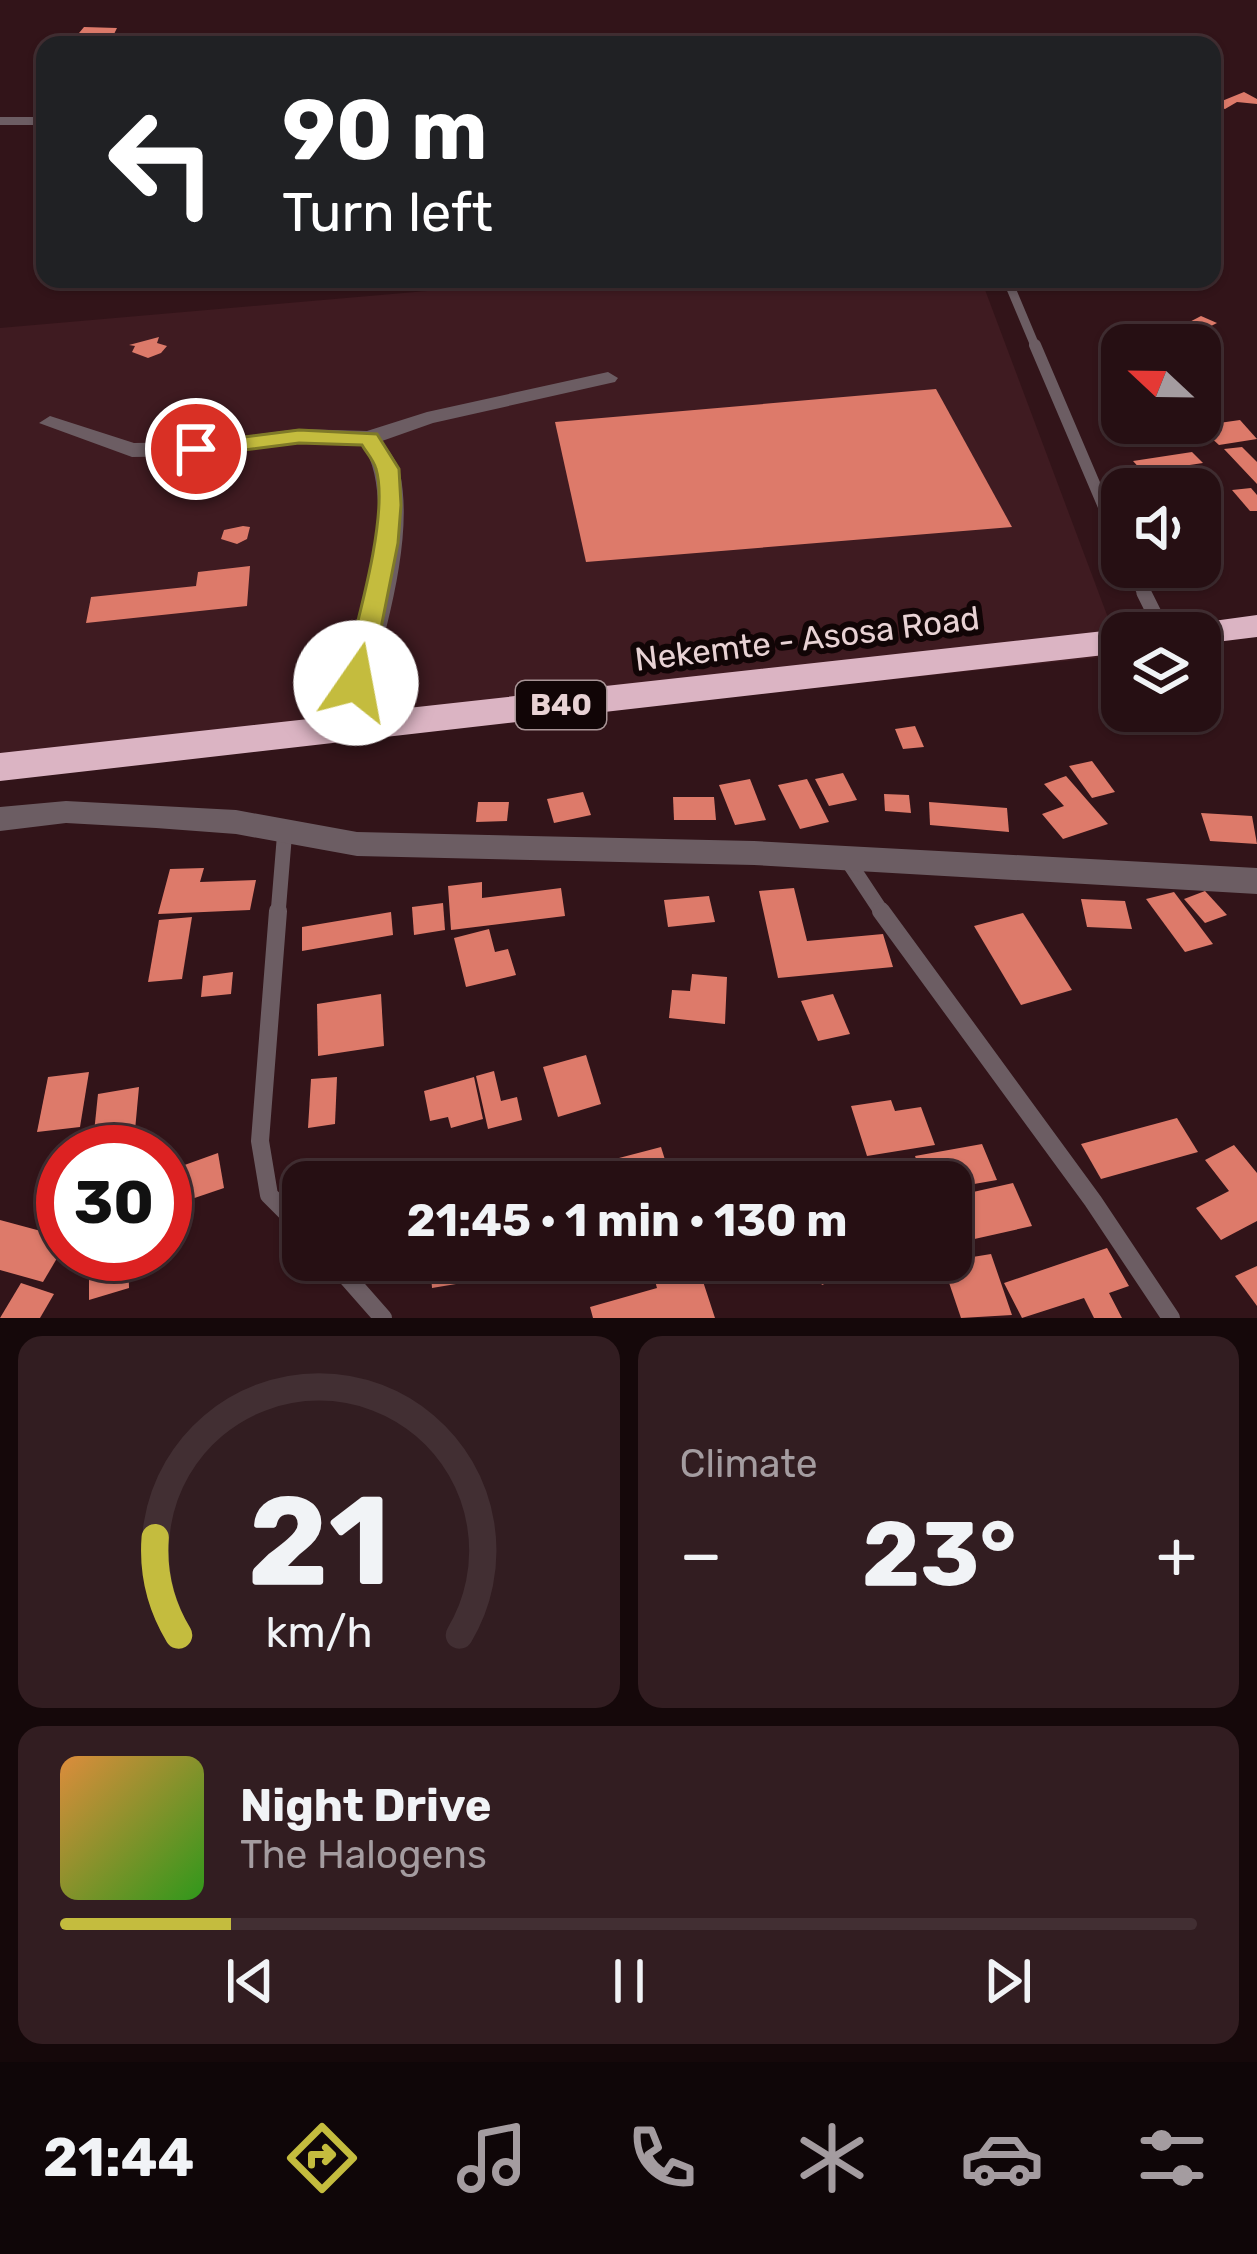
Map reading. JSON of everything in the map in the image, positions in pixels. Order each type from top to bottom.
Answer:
[{"type":"highway","points":[[1221,630],[1257,626]]},
{"type":"highway","name":"Nekemte - Asosa Road","points":[[0,767],[1101,643]]},
{"type":"street","points":[[0,122],[36,121]]},
{"type":"street","points":[[50,423],[132,450],[196,449],[299,436],[369,438],[427,418],[608,379]]},
{"type":"street","points":[[346,730],[386,543],[389,505],[388,469],[369,438]]},
{"type":"street","points":[[0,819],[66,812],[236,822],[358,844],[846,858],[1257,881]]},
{"type":"lane","points":[[1011,288],[1101,500]]},
{"type":"lane","points":[[282,1209],[268,1195],[260,1141],[285,830]]},
{"type":"lane","points":[[846,858],[904,950],[1078,1180],[1172,1318]]},
{"type":"lane","points":[[350,1281],[382,1318]]},
{"type":"shaded area","points":[[461,288],[984,288],[1106,612],[1101,612],[1101,657],[0,774],[0,328]]},
{"type":"building","points":[[84,27],[117,28],[114,34],[126,34],[124,36],[76,36]]},
{"type":"building","points":[[1244,92],[1257,99],[1257,104],[1237,102],[1225,109],[1221,101]]},
{"type":"building","points":[[1201,316],[1217,323],[1215,324],[1186,324]]},
{"type":"building","points":[[159,337],[157,343],[167,346],[148,358],[132,352],[135,346],[129,345]]},
{"type":"building","points":[[936,389],[1012,527],[586,562],[555,422]]},
{"type":"building","points":[[1240,420],[1257,439],[1219,445],[1221,423]]},
{"type":"building","points":[[1242,447],[1257,462],[1257,484],[1224,449]]},
{"type":"building","points":[[1192,452],[1203,463],[1139,468],[1133,461]]},
{"type":"building","points":[[1251,488],[1257,495],[1257,511],[1250,511],[1232,490]]},
{"type":"building","points":[[250,527],[247,539],[237,544],[221,539],[224,530]]},
{"type":"building","points":[[250,566],[247,606],[86,623],[91,597],[196,586],[198,572]]},
{"type":"building","points":[[915,726],[924,747],[903,749],[895,729]]},
{"type":"building","points":[[1092,761],[1115,792],[1092,798],[1069,766]]},
{"type":"building","points":[[843,773],[857,800],[829,806],[815,779]]},
{"type":"building","points":[[1066,776],[1108,824],[1063,839],[1042,814],[1064,806],[1044,784]]},
{"type":"building","points":[[750,779],[766,820],[735,825],[719,785]]},
{"type":"building","points":[[807,779],[829,822],[800,829],[778,785]]},
{"type":"building","points":[[583,792],[591,815],[554,823],[547,799]]},
{"type":"building","points":[[884,794],[909,795],[911,813],[885,811]]},
{"type":"building","points":[[673,797],[714,797],[716,820],[674,820]]},
{"type":"building","points":[[478,802],[509,802],[507,821],[476,822]]},
{"type":"building","points":[[929,802],[1007,808],[1009,832],[930,825]]},
{"type":"building","points":[[1201,813],[1252,816],[1257,844],[1210,841]]},
{"type":"building","points":[[204,868],[200,882],[256,880],[250,910],[158,914],[170,869]]},
{"type":"building","points":[[482,882],[482,898],[561,888],[565,916],[451,930],[448,886]]},
{"type":"building","points":[[794,888],[807,941],[883,934],[893,967],[778,978],[759,891]]},
{"type":"building","points":[[1205,891],[1227,915],[1205,923],[1184,899]]},
{"type":"building","points":[[1174,892],[1213,944],[1185,952],[1146,899]]},
{"type":"building","points":[[709,896],[715,922],[668,927],[664,900]]},
{"type":"building","points":[[1081,899],[1125,901],[1132,929],[1087,927]]},
{"type":"building","points":[[443,903],[445,930],[414,935],[412,907]]},
{"type":"building","points":[[391,912],[393,935],[302,951],[302,927]]},
{"type":"building","points":[[1023,913],[1072,990],[1021,1005],[974,926]]},
{"type":"building","points":[[192,917],[182,979],[148,982],[159,920]]},
{"type":"building","points":[[489,929],[495,952],[508,949],[516,975],[466,987],[454,938]]},
{"type":"building","points":[[233,972],[231,994],[201,997],[203,976]]},
{"type":"building","points":[[692,974],[727,977],[725,1024],[669,1018],[672,990],[690,991]]},
{"type":"building","points":[[381,994],[384,1046],[318,1056],[317,1004]]},
{"type":"building","points":[[833,994],[850,1034],[818,1041],[801,1001]]},
{"type":"building","points":[[586,1055],[601,1104],[558,1117],[543,1067]]},
{"type":"building","points":[[494,1071],[501,1101],[517,1097],[522,1120],[488,1129],[476,1076]]},
{"type":"building","points":[[89,1072],[80,1125],[38,1125],[48,1077]]},
{"type":"building","points":[[337,1077],[335,1124],[308,1128],[311,1079]]},
{"type":"building","points":[[474,1077],[483,1119],[451,1128],[448,1117],[430,1121],[424,1091]]},
{"type":"building","points":[[139,1087],[135,1125],[95,1125],[98,1094]]},
{"type":"building","points":[[891,1100],[895,1111],[921,1107],[935,1145],[867,1156],[851,1106]]},
{"type":"building","points":[[1177,1118],[1198,1152],[1101,1179],[1081,1144]]},
{"type":"building","points":[[982,1144],[997,1180],[972,1184],[972,1161],[917,1161],[915,1156]]},
{"type":"building","points":[[1234,1145],[1257,1173],[1257,1221],[1221,1240],[1196,1208],[1229,1191],[1205,1160]]},
{"type":"building","points":[[661,1147],[665,1161],[620,1161]]},
{"type":"building","points":[[218,1153],[224,1188],[192,1199],[192,1162]]},
{"type":"building","points":[[1013,1183],[1032,1226],[972,1240],[972,1192]]},
{"type":"building","points":[[0,1220],[36,1230],[36,1280],[0,1270]]},
{"type":"building","points":[[1107,1248],[1129,1286],[1109,1293],[1122,1318],[1094,1318],[1084,1298],[1022,1318],[1004,1283]]},
{"type":"building","points":[[991,1254],[1012,1315],[961,1318],[948,1281],[972,1281],[972,1257]]},
{"type":"building","points":[[1257,1266],[1257,1306],[1235,1276]]},
{"type":"building","points":[[89,1281],[129,1281],[129,1288],[89,1300]]},
{"type":"building","points":[[432,1281],[474,1281],[432,1288]]},
{"type":"building","points":[[655,1281],[703,1281],[715,1318],[593,1318],[590,1307],[657,1288]]},
{"type":"building","points":[[21,1283],[54,1294],[40,1318],[0,1318]]},
{"type":"route","points":[[196,449],[299,436],[369,438],[388,469],[389,505],[386,543],[356,683]]}]
